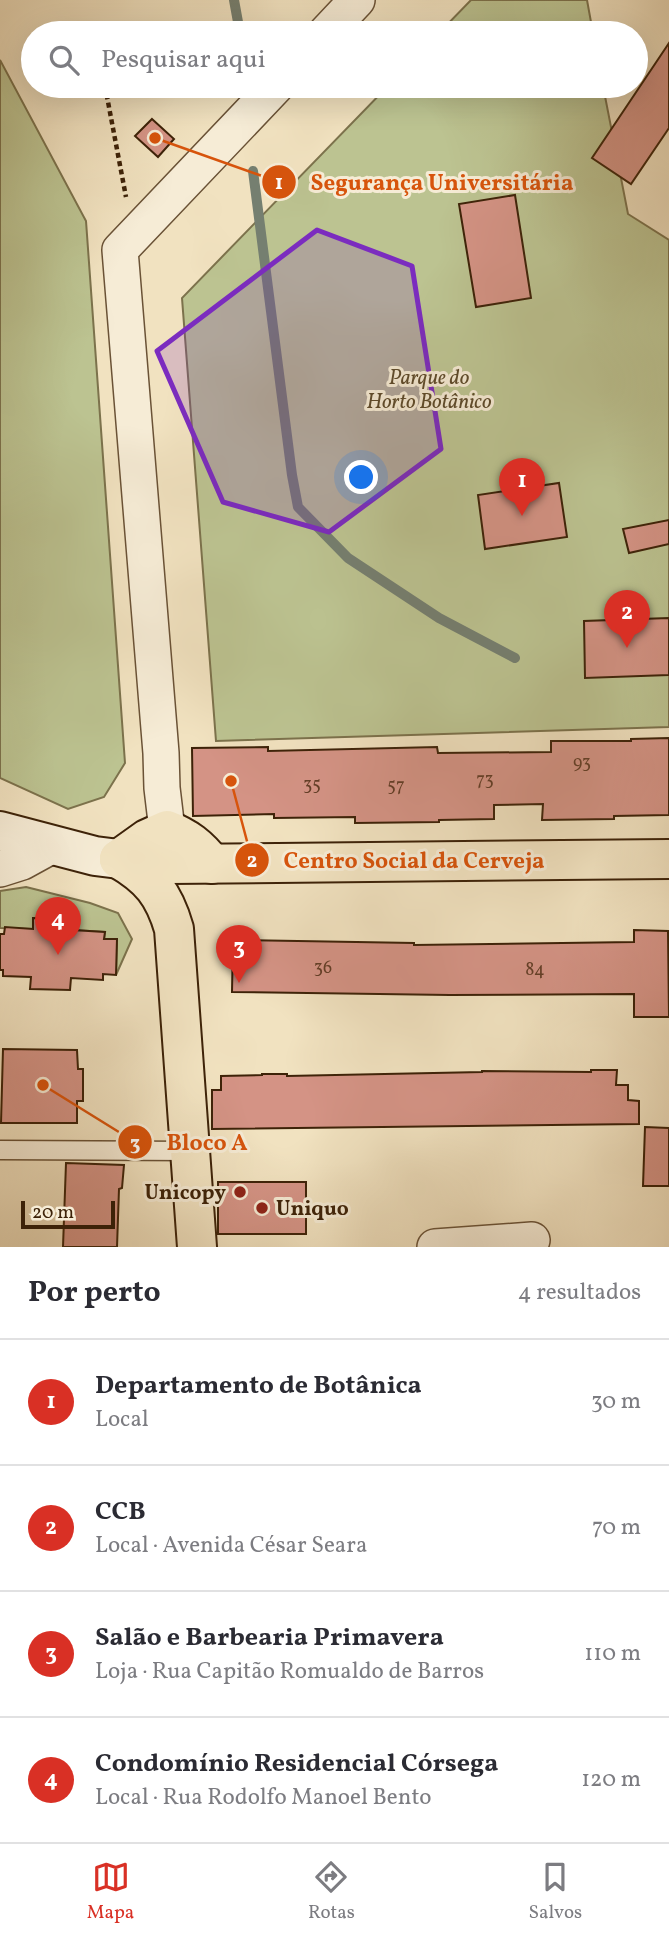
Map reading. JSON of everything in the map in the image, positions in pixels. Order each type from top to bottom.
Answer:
[{"type":"main road","points":[[0,831],[95,856],[119,859],[150,881],[165,904],[174,929],[197,1247]]},
{"type":"main road","points":[[119,859],[147,839],[168,847],[188,839],[212,863]]},
{"type":"main road","points":[[174,929],[179,908],[189,888],[212,863],[669,859]]},
{"type":"street","points":[[337,21],[357,0]]},
{"type":"street","points":[[168,847],[120,250],[265,98]]},
{"type":"street","points":[[0,869],[22,862],[53,845]]},
{"type":"street","points":[[435,1247],[532,1240]]},
{"type":"lane","points":[[168,847],[174,929]]},
{"type":"lane","points":[[0,1150],[190,1151]]},
{"type":"path","points":[[107,98],[126,198]]},
{"type":"highlighted area","points":[[317,230],[412,266],[441,449],[329,532],[223,502],[157,351]]},
{"type":"green space","points":[[471,0],[587,0],[591,21],[451,21]]},
{"type":"green space","points":[[0,60],[86,221],[125,763],[104,797],[68,809],[0,778]]},
{"type":"green space","name":"Parque do Horto Botânico","points":[[376,98],[605,98],[628,214],[669,240],[669,727],[216,741],[182,298]]},
{"type":"green space","points":[[26,887],[118,913],[132,939],[116,975],[117,939],[104,939],[105,932],[73,930],[73,920],[33,918],[33,929],[0,928],[0,891]]},
{"type":"building","points":[[669,43],[669,128],[631,184],[592,158],[632,98],[648,98],[648,74]]},
{"type":"building","points":[[152,119],[174,139],[158,157],[135,136]]},
{"type":"building","points":[[515,195],[531,298],[476,307],[459,204]]},
{"type":"building","points":[[559,483],[567,537],[485,549],[478,495]]},
{"type":"building","points":[[669,520],[669,544],[629,553],[623,529]]},
{"type":"building","points":[[669,618],[669,675],[585,678],[584,621]]},
{"type":"building","points":[[669,738],[669,815],[542,820],[543,804],[494,805],[494,819],[439,822],[355,823],[355,817],[274,818],[274,814],[193,816],[192,748],[268,747],[268,751],[437,747],[438,753],[551,752],[551,741]]},
{"type":"building","points":[[33,918],[73,920],[73,930],[105,932],[104,939],[117,939],[116,975],[103,974],[103,980],[71,978],[70,990],[30,989],[31,977],[3,976],[3,970],[0,970],[0,934],[4,934],[5,927],[33,929]]},
{"type":"building","points":[[634,930],[668,931],[669,1017],[634,1017],[634,994],[232,992],[233,940],[414,945],[634,942]]},
{"type":"building","points":[[3,1049],[77,1050],[78,1069],[83,1069],[83,1101],[77,1101],[77,1123],[1,1123]]},
{"type":"building","points":[[617,1070],[616,1085],[628,1085],[628,1100],[639,1101],[639,1124],[212,1129],[212,1090],[221,1090],[221,1076]]},
{"type":"building","points":[[645,1127],[669,1128],[669,1186],[643,1186]]},
{"type":"building","points":[[66,1163],[124,1165],[122,1188],[119,1189],[117,1247],[63,1247]]},
{"type":"building","name":"Uniquo","points":[[218,1182],[306,1182],[306,1234],[218,1234]]},
{"type":"waterway","points":[[234,0],[238,21]]},
{"type":"waterway","points":[[253,171],[298,507],[348,558],[439,618],[515,658]]},
{"type":"place","name":"Segurança Universitária","points":[[155,138]]},
{"type":"place","name":"Departamento de Botânica","points":[[522,516]]},
{"type":"place","name":"CCB","points":[[627,648]]},
{"type":"place","name":"Centro Social da Cerveja","points":[[231,781]]},
{"type":"place","name":"Condomínio Residencial Córsega","points":[[58,955]]},
{"type":"place","name":"Salão e Barbearia Primavera","points":[[239,983]]},
{"type":"place","name":"Bloco A","points":[[43,1085]]},
{"type":"place","name":"Unicopy","points":[[240,1192]]},
{"type":"place","name":"Uniquo","points":[[262,1208]]}]
